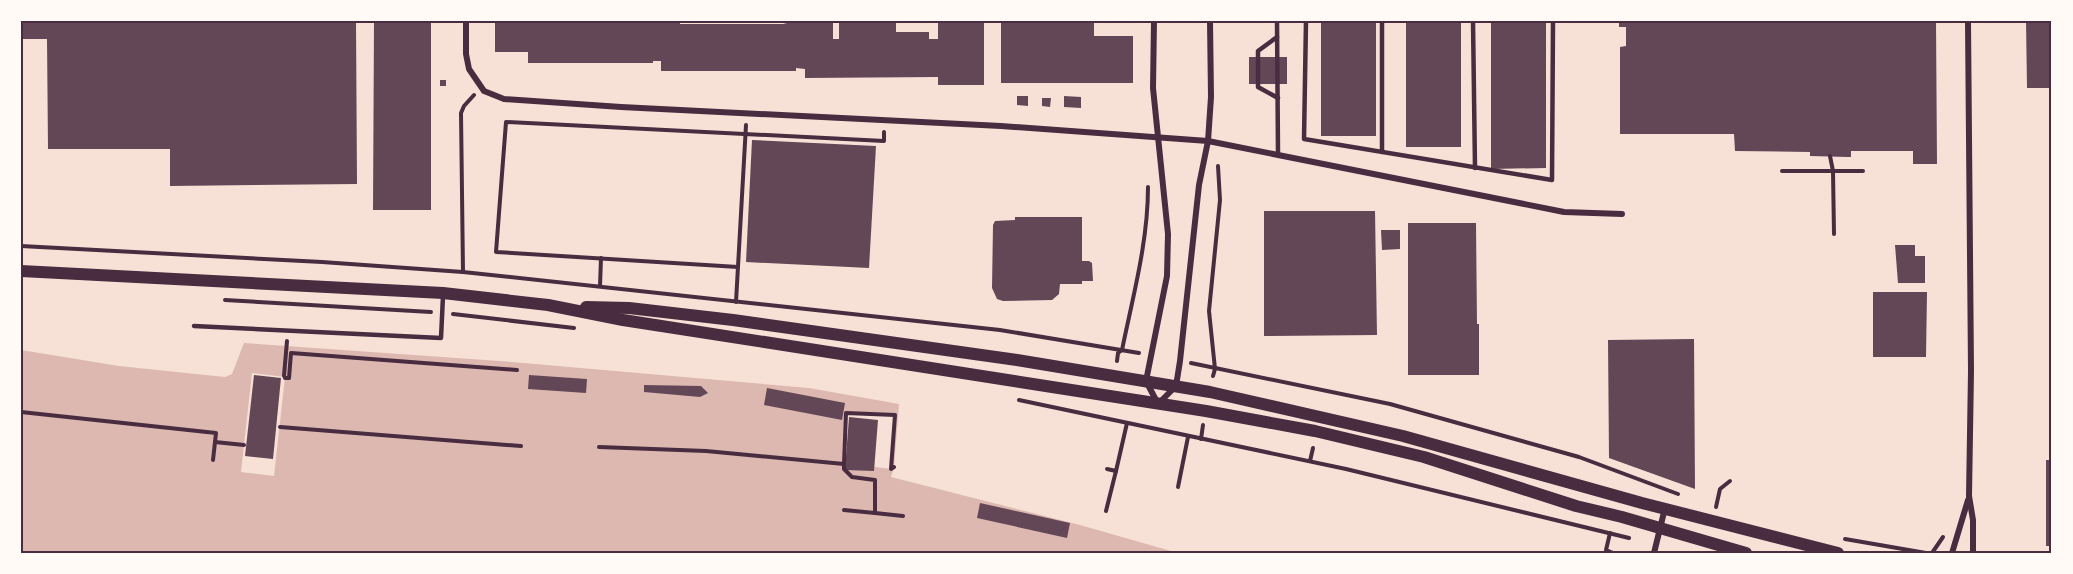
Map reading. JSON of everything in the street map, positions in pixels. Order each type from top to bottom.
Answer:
[{"type":"main road","points":[[21,271],[443,293],[549,305],[629,308],[733,320],[1114,375],[1210,392],[1403,436],[1838,553]]},
{"type":"main road","points":[[549,305],[623,320],[1206,411],[1315,431],[1424,457],[1576,506],[1746,553]]},
{"type":"street","points":[[466,21],[466,54],[469,69],[481,88],[504,99],[885,119],[1208,141],[1564,212],[1622,214]]},
{"type":"street","points":[[1154,21],[1153,88],[1168,234],[1167,276],[1146,381],[1158,404],[1176,386],[1199,185],[1208,141],[1211,97],[1210,21]]},
{"type":"street","points":[[1968,21],[1971,371],[1969,496],[1973,520],[1973,553]]},
{"type":"street","points":[[1952,553],[1969,496]]},
{"type":"street","points":[[1654,553],[1665,508]]},
{"type":"lane","points":[[1277,21],[1278,154]]},
{"type":"lane","points":[[1306,21],[1304,139],[1552,180],[1553,21]]},
{"type":"lane","points":[[1382,21],[1382,152]]},
{"type":"lane","points":[[1473,21],[1475,168]]},
{"type":"lane","points":[[1277,37],[1258,51],[1258,87],[1278,98]]},
{"type":"lane","points":[[194,326],[441,338],[443,293]]},
{"type":"path","points":[[463,272],[461,113],[464,106],[481,88]]},
{"type":"path","points":[[736,302],[746,112]]},
{"type":"path","points":[[738,267],[496,252],[506,122],[884,141],[885,119]]},
{"type":"path","points":[[1208,141],[1218,166],[1220,200],[1209,311],[1215,369],[1210,392]]},
{"type":"path","points":[[1830,156],[1833,171],[1834,234]]},
{"type":"path","points":[[1782,171],[1863,171]]},
{"type":"path","points":[[1114,375],[1118,353],[1122,350],[1145,237],[1148,177]]},
{"type":"path","points":[[600,286],[601,258]]},
{"type":"path","points":[[219,300],[443,313],[580,329]]},
{"type":"path","points":[[288,337],[285,377],[289,378],[291,353],[517,370]]},
{"type":"path","points":[[1109,419],[1111,397]]},
{"type":"path","points":[[1009,398],[1310,461],[1656,544]]},
{"type":"path","points":[[1201,439],[1206,411]]},
{"type":"path","points":[[21,412],[216,433],[213,460]]},
{"type":"path","points":[[875,513],[875,480],[852,477],[844,469],[846,413],[895,415],[891,469],[894,467]]},
{"type":"path","points":[[1106,511],[1127,423]]},
{"type":"path","points":[[280,427],[521,446]]},
{"type":"path","points":[[1178,487],[1188,436]]},
{"type":"path","points":[[1515,446],[1516,439]]},
{"type":"path","points":[[215,441],[244,445]]},
{"type":"path","points":[[599,447],[706,451],[844,464]]},
{"type":"path","points":[[1310,461],[1313,448]]},
{"type":"path","points":[[1107,469],[1116,471]]},
{"type":"path","points":[[1716,507],[1720,489],[1730,481]]},
{"type":"path","points":[[844,510],[903,516]]},
{"type":"path","points":[[1870,543],[1926,553]]},
{"type":"shaded area","points":[[244,343],[512,362],[809,388],[899,404],[894,467],[891,477],[1080,525],[1178,553],[21,553],[21,350],[119,366],[225,377],[232,374]]},
{"type":"pier","points":[[252,373],[285,377],[274,476],[241,472]]},
{"type":"pier","points":[[846,413],[895,415],[891,469],[845,463]]},
{"type":"building","points":[[21,21],[356,21],[357,184],[170,186],[170,149],[48,149],[47,39],[21,39]]},
{"type":"building","points":[[374,21],[431,21],[431,210],[373,210]]},
{"type":"building","points":[[495,21],[680,21],[680,24],[783,24],[787,21],[833,21],[833,39],[839,39],[839,21],[896,21],[896,32],[929,32],[929,39],[938,39],[938,21],[984,21],[984,85],[938,85],[938,77],[805,78],[805,69],[796,68],[796,71],[661,71],[661,61],[653,61],[653,63],[528,63],[528,52],[495,52]]},
{"type":"building","points":[[1001,21],[1094,21],[1094,36],[1133,36],[1133,83],[1001,83]]},
{"type":"building","points":[[1321,21],[1376,21],[1376,136],[1321,136]]},
{"type":"building","points":[[1406,21],[1461,21],[1461,147],[1406,147]]},
{"type":"building","points":[[1491,21],[1546,21],[1546,168],[1491,169]]},
{"type":"building","points":[[1619,21],[1936,21],[1937,164],[1913,164],[1913,151],[1851,151],[1851,157],[1848,157],[1810,156],[1810,152],[1735,151],[1734,134],[1620,134],[1620,47],[1626,46],[1626,27],[1619,27]]},
{"type":"building","points":[[2026,21],[2052,21],[2052,88],[2027,88]]},
{"type":"building","points":[[1249,57],[1287,57],[1287,84],[1249,84]]},
{"type":"building","points":[[440,80],[446,80],[446,86],[440,86]]},
{"type":"building","points":[[1017,96],[1028,96],[1028,106],[1017,105]]},
{"type":"building","points":[[1064,96],[1081,97],[1081,108],[1064,107]]},
{"type":"building","points":[[1042,98],[1051,98],[1050,107],[1042,106]]},
{"type":"building","points":[[752,140],[876,146],[869,268],[746,262]]},
{"type":"building","points":[[1264,211],[1375,211],[1377,335],[1264,336]]},
{"type":"building","points":[[1015,217],[1082,217],[1082,261],[1092,263],[1093,281],[1082,281],[1082,284],[1060,284],[1059,294],[1052,300],[1003,301],[997,299],[992,288],[993,225],[995,221],[1015,220]]},
{"type":"building","points":[[1408,223],[1476,223],[1479,375],[1408,375]]},
{"type":"building","points":[[1381,230],[1400,230],[1400,249],[1382,250]]},
{"type":"building","points":[[1895,245],[1915,245],[1915,256],[1925,256],[1925,283],[1898,283]]},
{"type":"building","points":[[1873,292],[1927,292],[1926,357],[1873,357]]},
{"type":"building","points":[[1694,339],[1695,489],[1609,458],[1608,340]]},
{"type":"building","points":[[254,375],[281,378],[273,459],[245,456]]},
{"type":"building","points":[[529,375],[587,379],[586,393],[528,389]]},
{"type":"building","points":[[644,385],[701,386],[708,393],[700,397],[644,392]]},
{"type":"building","points":[[767,388],[845,403],[842,420],[764,405]]},
{"type":"building","points":[[849,417],[878,420],[874,471],[845,470]]},
{"type":"building","points":[[2046,460],[2052,460],[2052,546],[2046,546]]},
{"type":"building","points":[[980,503],[1070,523],[1067,538],[977,518]]}]
